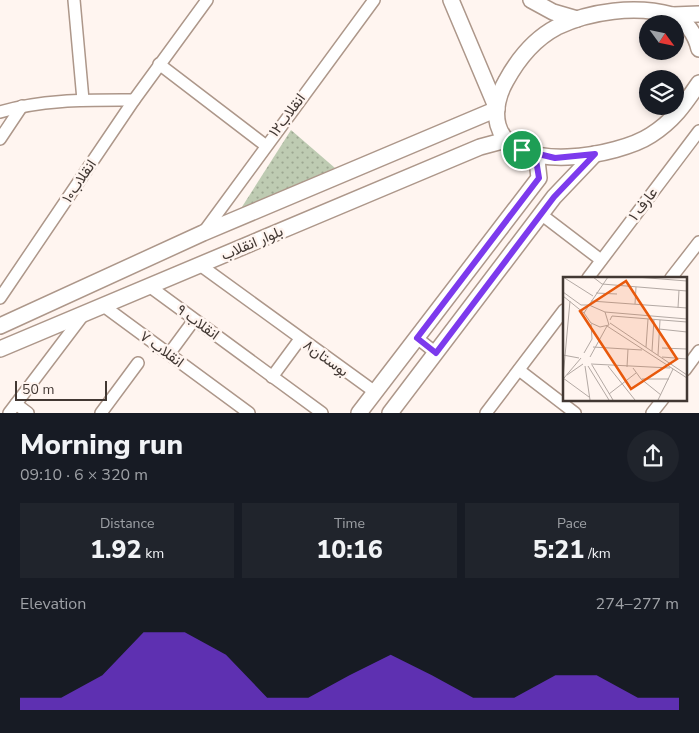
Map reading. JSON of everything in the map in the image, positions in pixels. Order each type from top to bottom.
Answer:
[{"type":"street","points":[[74,0],[83,100]]},
{"type":"street","name":"انقلاب۱۰","points":[[0,298],[134,100],[207,0]]},
{"type":"street","name":"انقلاب۱۲","points":[[203,233],[265,145],[374,0]]},
{"type":"street","points":[[451,0],[497,109]]},
{"type":"street","points":[[531,0],[553,12],[577,19]]},
{"type":"street","points":[[359,413],[539,178],[536,160],[506,140],[498,125],[497,109],[501,90],[516,62],[536,42],[556,28],[577,19],[630,10],[673,15],[699,14]]},
{"type":"street","points":[[684,23],[697,39],[699,48]]},
{"type":"street","points":[[160,64],[265,145]]},
{"type":"street","points":[[522,150],[555,158],[595,154],[628,146],[650,136],[677,115],[699,83]]},
{"type":"street","points":[[0,112],[22,106],[83,100],[134,100]]},
{"type":"street","points":[[0,139],[22,106]]},
{"type":"street","name":"بلوار انقلاب","points":[[0,326],[203,233],[497,109]]},
{"type":"street","name":"عارف ۱","points":[[589,277],[699,131]]},
{"type":"street","name":"بلوار انقلاب","points":[[0,349],[480,148],[506,140]]},
{"type":"street","points":[[390,413],[542,216],[554,197],[595,154]]},
{"type":"street","points":[[542,216],[601,260]]},
{"type":"street","points":[[672,277],[699,242]]},
{"type":"street","name":"بوستان۸","points":[[200,265],[375,392]]},
{"type":"street","name":"انقلاب ۹","points":[[149,286],[322,413]]},
{"type":"street","name":"انقلاب ۷","points":[[104,306],[249,413]]},
{"type":"street","points":[[486,413],[563,311]]},
{"type":"street","points":[[28,413],[13,408],[84,314]]},
{"type":"street","points":[[169,354],[194,320]]},
{"type":"street","points":[[417,338],[436,353]]},
{"type":"street","points":[[272,377],[300,339]]},
{"type":"street","points":[[686,369],[699,351]]},
{"type":"street","points":[[101,413],[138,363]]},
{"type":"street","points":[[519,370],[575,413]]},
{"type":"street","points":[[652,413],[662,400]]},
{"type":"green space","points":[[291,130],[335,168],[240,210]]},
{"type":"route","points":[[522,150],[555,158],[595,154],[554,197],[542,216],[436,353],[417,338],[539,178],[536,160],[522,150]]}]
